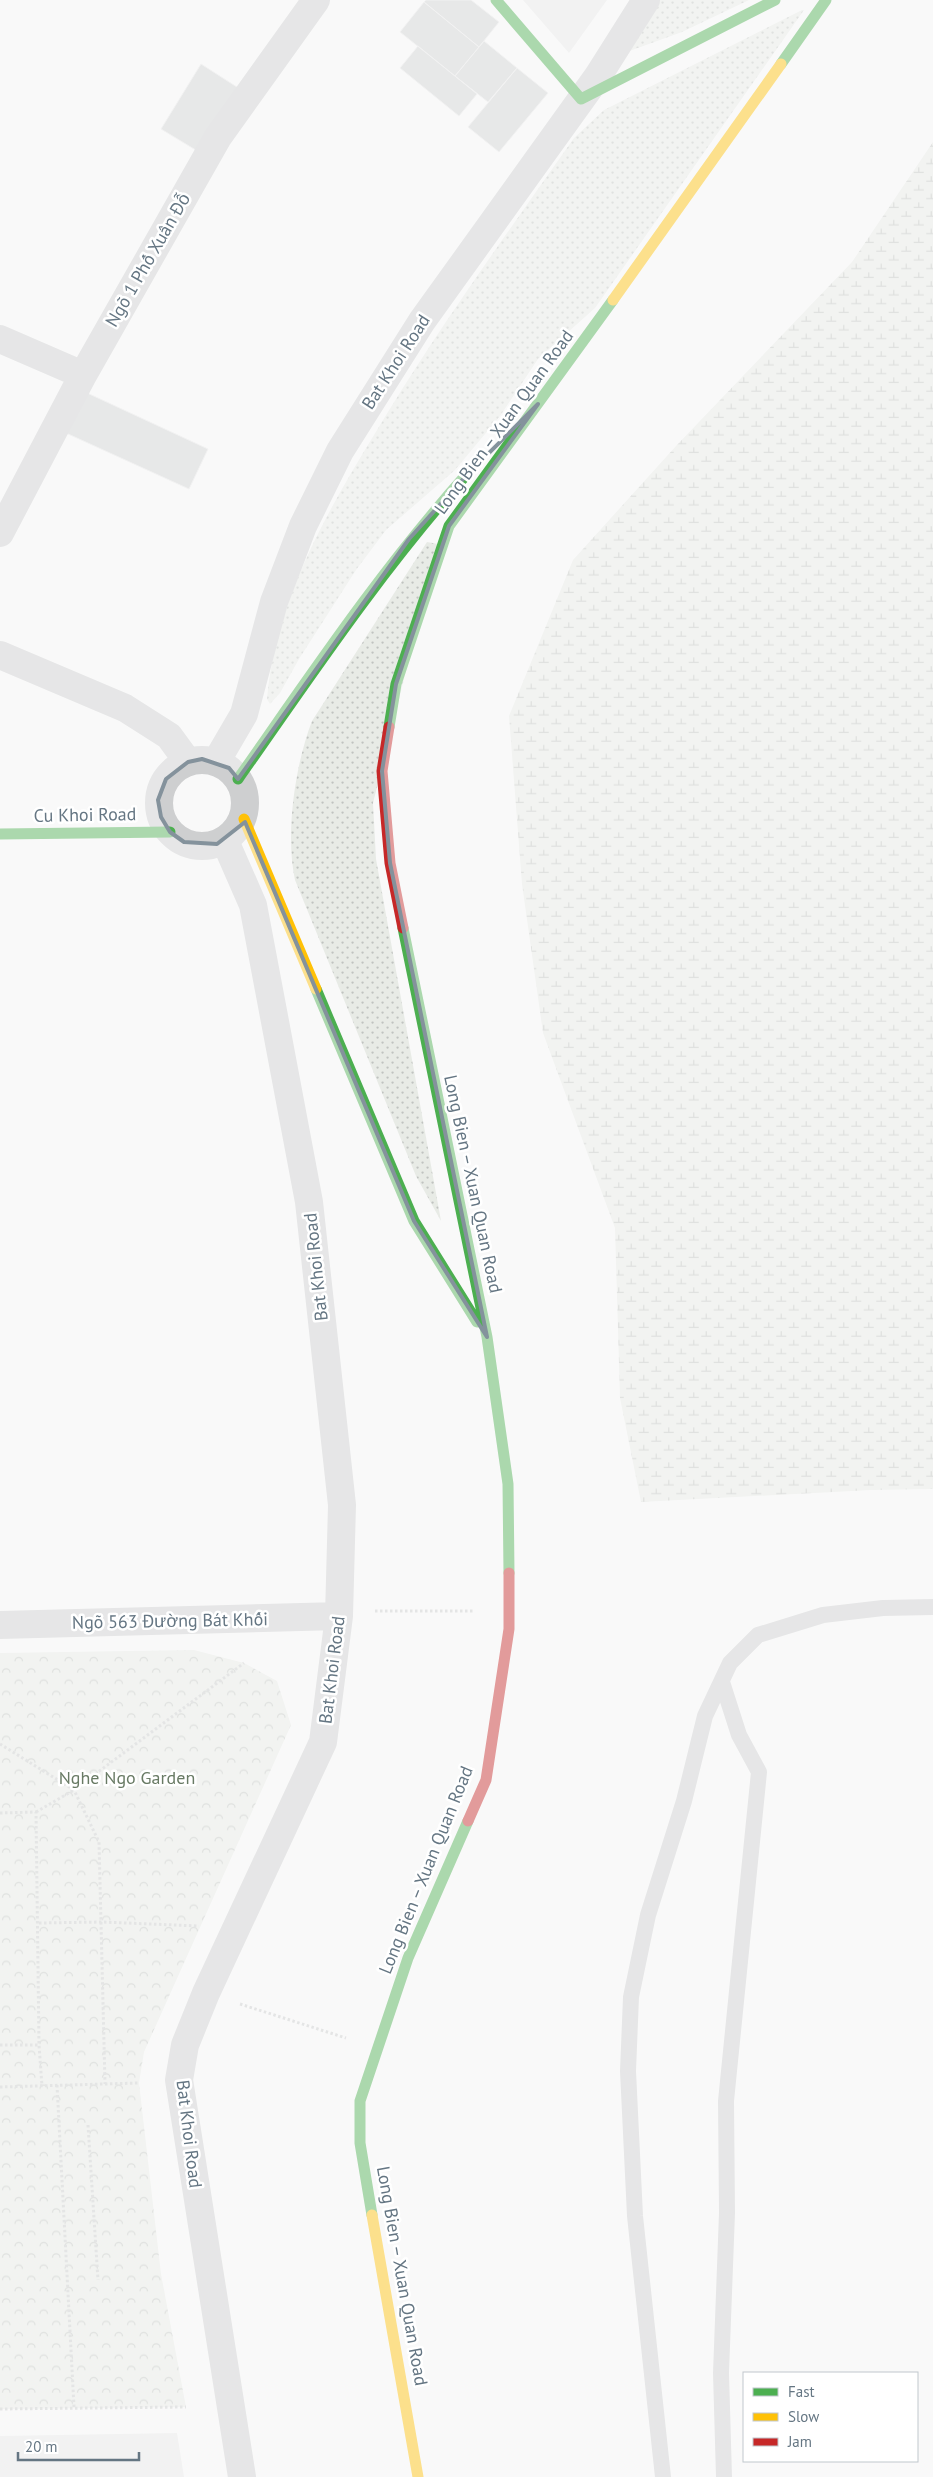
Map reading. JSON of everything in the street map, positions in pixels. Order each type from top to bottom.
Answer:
[{"type":"main road","points":[[496,0],[582,99],[775,0]]},
{"type":"main road","name":"Long Bien – Xuan Quan Road","points":[[418,2477],[360,2143],[360,2101],[408,1958],[486,1780],[509,1629],[508,1484],[487,1337],[390,862],[382,771],[396,684],[449,526],[710,168],[826,0]]},
{"type":"main road","points":[[485,457],[538,404]]},
{"type":"main road","points":[[238,779],[364,598],[409,539],[471,470]]},
{"type":"main road","points":[[244,819],[414,1221],[487,1337]]},
{"type":"main road","name":"Cu Khoi Road","points":[[0,834],[170,832]]},
{"type":"street","name":"Ngõ 1 Phố Xuân Đỗ","points":[[0,533],[83,375],[218,136],[316,0]]},
{"type":"street","name":"Bat Khoi Road","points":[[216,762],[244,714],[274,602],[303,526],[340,451],[422,321],[582,99],[617,48],[646,0]]},
{"type":"street","points":[[0,339],[83,375]]},
{"type":"street","points":[[0,655],[125,708],[169,736],[188,762]]},
{"type":"street","points":[[202,759],[216,762],[229,768],[246,791],[244,819],[236,831],[225,841],[209,846],[191,845],[170,832],[159,809],[160,792],[166,779],[175,768],[188,762],[202,759]]},
{"type":"street","name":"Bat Khoi Road","points":[[225,841],[253,905],[309,1202],[342,1505],[339,1616],[323,1742],[206,1993],[185,2045],[179,2080],[242,2477]]},
{"type":"street","name":"Ngõ 563 Đường Bát Khối","points":[[0,1625],[339,1616]]},
{"type":"lane","points":[[663,2477],[635,2216],[628,2071],[631,1997],[648,1915],[684,1801],[705,1716],[730,1663],[758,1635],[823,1616],[883,1608],[933,1607]]},
{"type":"lane","points":[[722,1682],[739,1735],[759,1772],[726,2101],[727,2213],[721,2373],[724,2477]]},
{"type":"path","points":[[374,1611],[483,1611]]},
{"type":"path","points":[[0,1813],[36,1812],[74,1790],[244,1663]]},
{"type":"path","points":[[0,1744],[74,1790],[99,1842],[105,2084]]},
{"type":"path","points":[[36,1812],[39,1923],[39,2045],[42,2086]]},
{"type":"path","points":[[39,1923],[102,1922],[200,1926]]},
{"type":"path","points":[[232,2001],[347,2038]]},
{"type":"path","points":[[0,2045],[39,2045]]},
{"type":"path","points":[[0,2087],[138,2083]]},
{"type":"path","points":[[58,2085],[74,2407]]},
{"type":"path","points":[[88,2126],[98,2280]]},
{"type":"path","points":[[0,2409],[186,2407]]},
{"type":"highlighted area","points":[[538,404],[449,526],[396,684],[382,771],[390,863],[487,1337],[414,1221],[245,822],[217,844],[184,842],[170,832],[161,817],[158,800],[166,779],[188,762],[202,759],[229,768],[238,779],[409,539],[465,477]]},
{"type":"shaded area","points":[[523,0],[607,0],[569,53]]},
{"type":"shaded area","points":[[177,2433],[184,2477],[0,2477],[0,2436]]},
{"type":"green space","points":[[659,0],[749,0],[682,32],[624,53]]},
{"type":"green space","points":[[804,10],[595,308],[538,359],[500,416],[455,470],[386,530],[356,570],[299,659],[280,693],[270,704],[267,699],[272,663],[280,628],[305,561],[337,497],[421,359],[574,138],[604,110]]},
{"type":"green space","points":[[933,142],[933,1489],[871,1490],[641,1502],[620,1398],[615,1228],[543,1033],[522,884],[509,716],[573,560],[676,446],[852,262]]},
{"type":"green space","points":[[427,542],[438,544],[373,803],[376,859],[441,1221],[416,1176],[295,880],[291,842],[293,800],[301,758],[312,721]]},
{"type":"green space","name":"Nghe Ngo Garden","points":[[194,1650],[244,1663],[277,1681],[291,1725],[144,2052],[139,2083],[161,2274],[186,2407],[0,2409],[0,1653]]},
{"type":"building","points":[[426,0],[471,0],[499,22],[479,47],[424,2]]},
{"type":"building","points":[[424,2],[479,47],[455,76],[400,32]]},
{"type":"building","points":[[484,41],[517,68],[488,102],[455,76]]},
{"type":"building","points":[[418,46],[477,94],[459,116],[400,68]]},
{"type":"building","points":[[201,64],[240,89],[199,152],[161,129]]},
{"type":"building","points":[[517,68],[548,93],[499,152],[468,127]]},
{"type":"building","points":[[85,392],[208,449],[189,489],[66,433]]},
{"type":"traffic: fast","points":[[496,0],[581,99]]},
{"type":"traffic: fast","points":[[581,99],[775,0]]},
{"type":"traffic: fast","points":[[781,64],[826,0]]},
{"type":"traffic: fast","points":[[389,727],[396,684],[449,526],[613,300]]},
{"type":"traffic: fast","points":[[238,779],[376,586],[466,475]]},
{"type":"traffic: fast","points":[[0,834],[170,832]]},
{"type":"traffic: fast","points":[[403,928],[487,1337],[508,1484],[509,1573]]},
{"type":"traffic: fast","points":[[316,989],[414,1221],[477,1322]]},
{"type":"traffic: fast","points":[[372,2215],[360,2143],[360,2101],[408,1958],[468,1821]]},
{"type":"traffic: slow","points":[[613,300],[781,64]]},
{"type":"traffic: slow","points":[[244,819],[316,989]]},
{"type":"traffic: slow","points":[[372,2215],[418,2477]]},
{"type":"traffic: jam","points":[[389,727],[382,771],[390,863],[403,928]]},
{"type":"traffic: jam","points":[[468,1821],[486,1780],[509,1629],[509,1573]]}]
